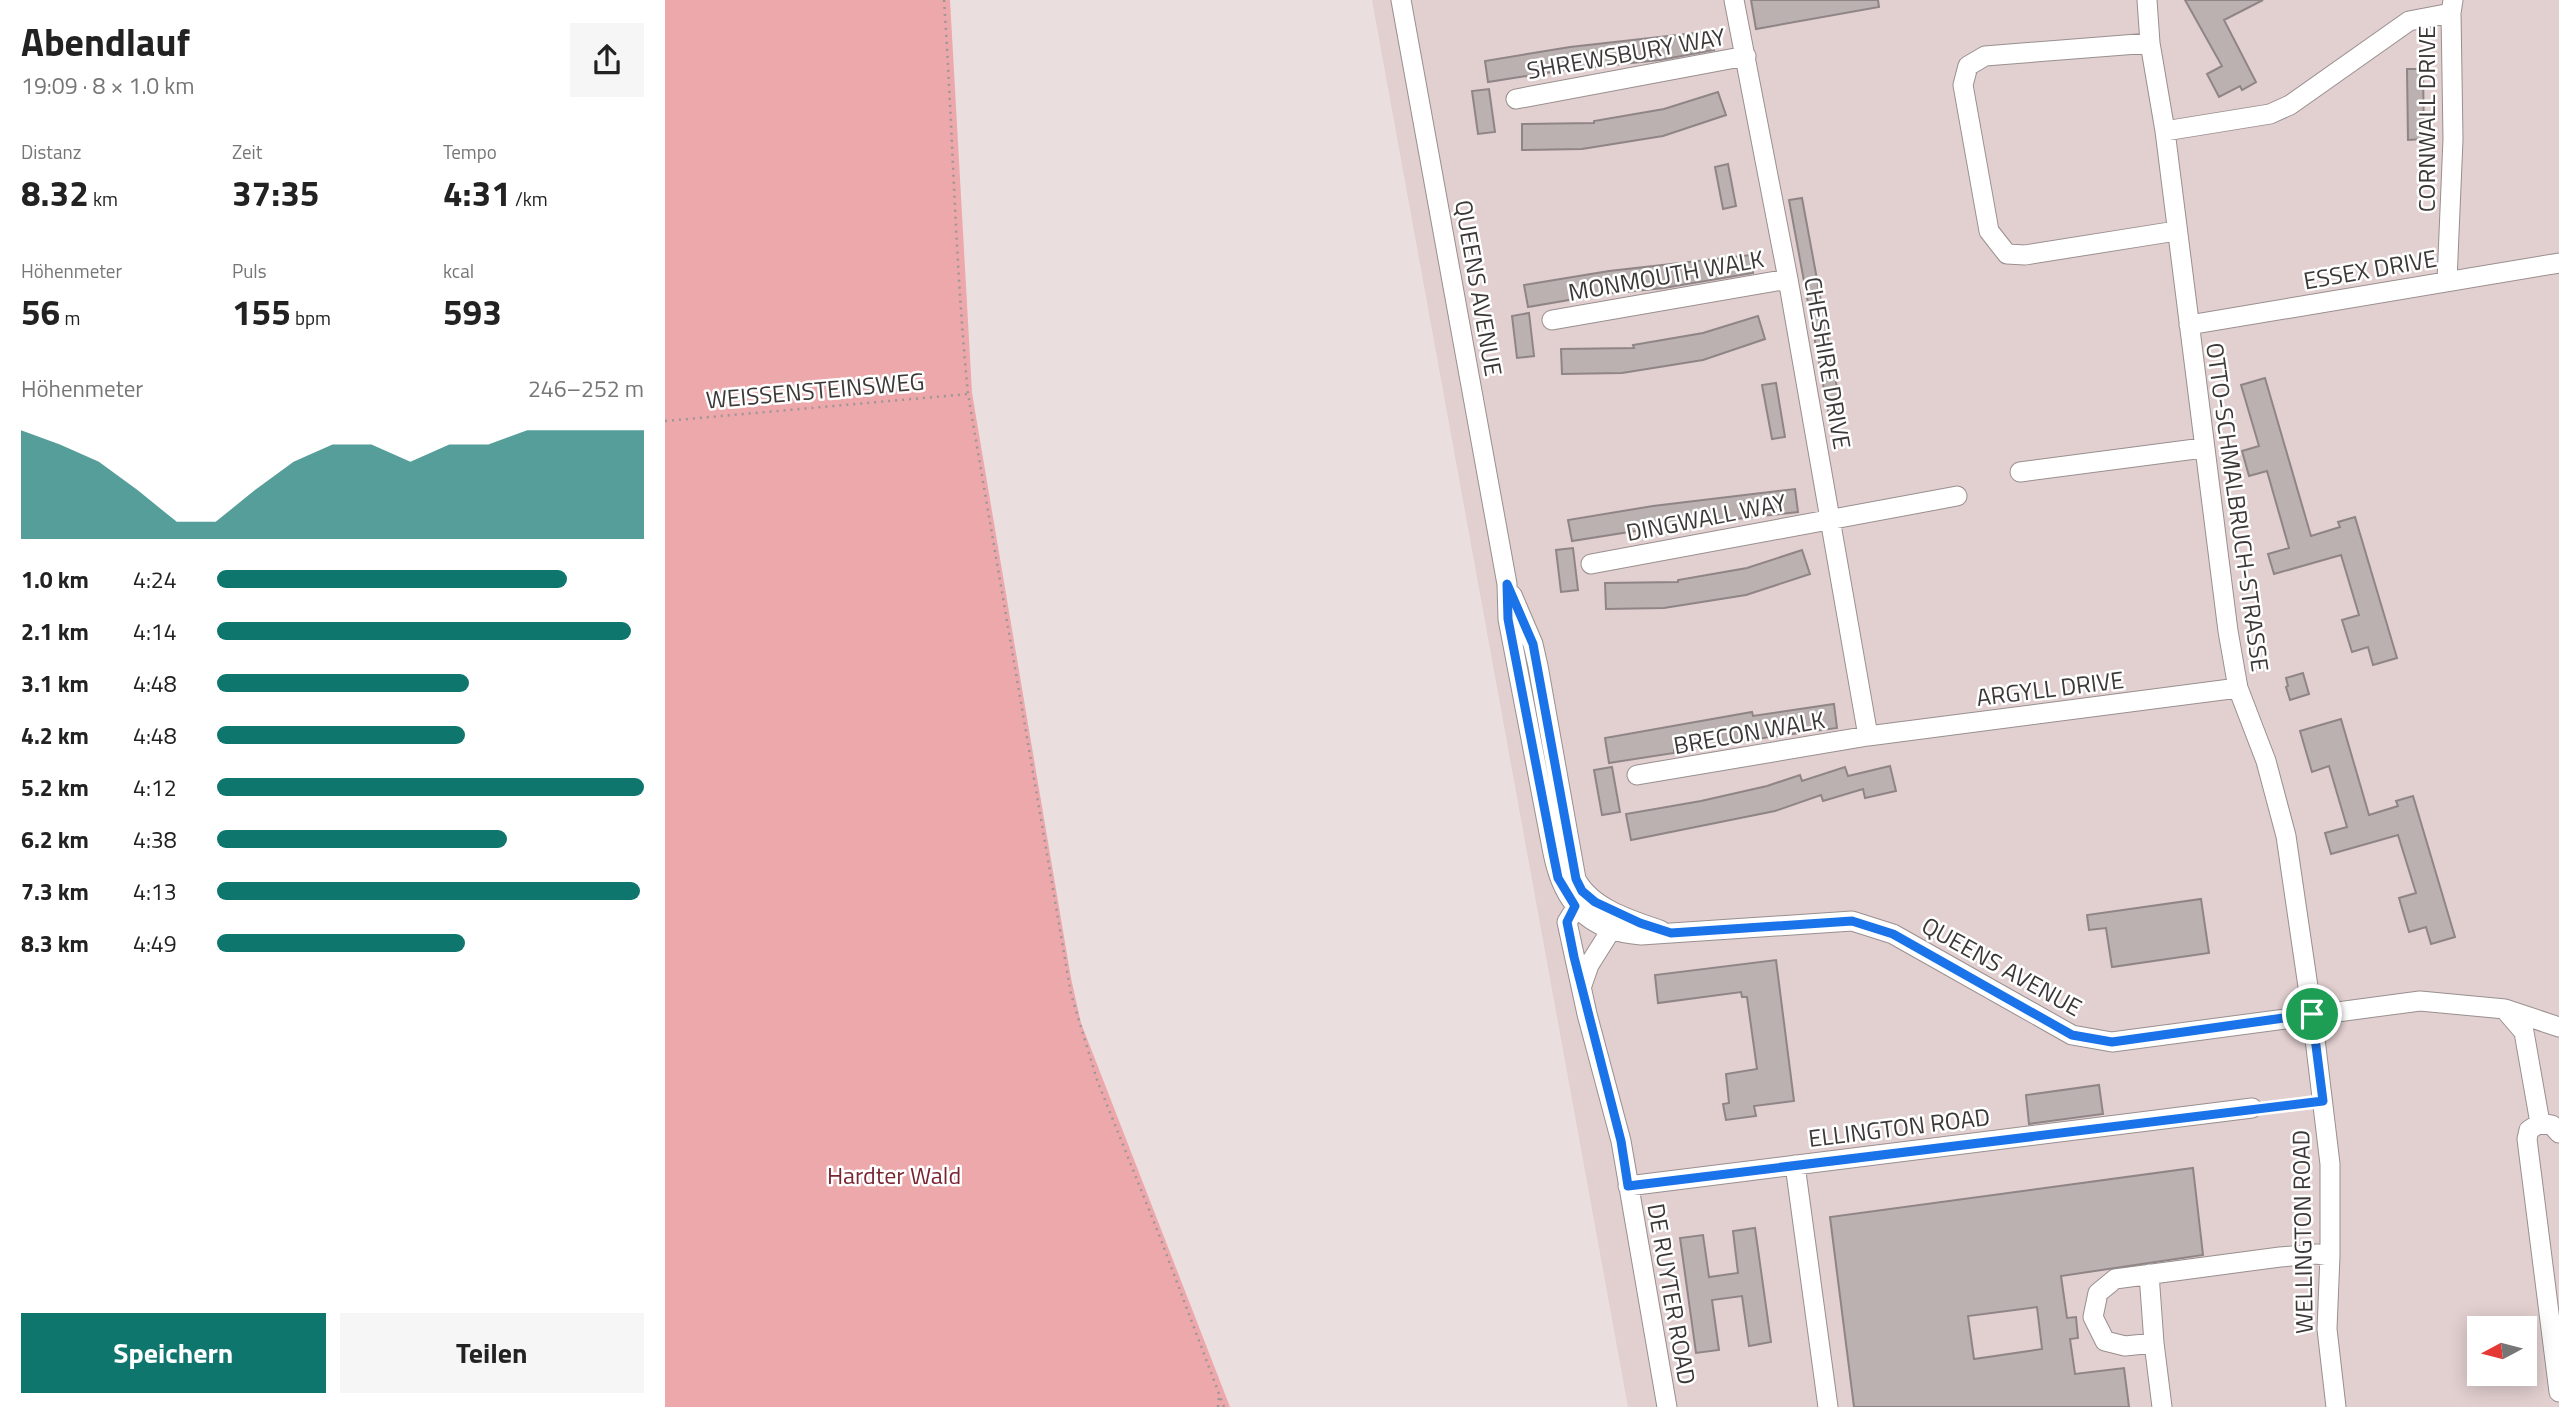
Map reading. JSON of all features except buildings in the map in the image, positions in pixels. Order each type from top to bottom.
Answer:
[{"type":"lane","name":"QUEENS AVENUE","points":[[1401,0],[1507,584],[1533,644],[1580,900],[1595,902],[1616,921],[1625,934],[1852,921],[1893,934],[2072,1035],[2112,1042],[2420,1001],[2505,1009],[2559,1027]]},
{"type":"lane","name":"CHESHIRE DRIVE","points":[[1734,0],[1789,279],[1868,736]]},
{"type":"lane","name":"OTTO-SCHMALBRUCH-STRASSE","points":[[2147,0],[2150,43],[2165,131],[2228,631],[2238,688],[2266,761],[2286,836],[2312,1014]]},
{"type":"lane","points":[[2165,131],[2270,114],[2290,106],[2409,21],[2452,7]]},
{"type":"lane","name":"CORNWALL DRIVE","points":[[2447,281],[2453,139],[2452,7]]},
{"type":"lane","points":[[2150,43],[1985,56],[1968,66],[1963,85],[1989,231],[2007,254],[2025,255],[2176,231]]},
{"type":"lane","name":"SHREWSBURY WAY","points":[[1516,99],[1746,56]]},
{"type":"lane","name":"ESSEX DRIVE","points":[[2189,325],[2559,263]]},
{"type":"lane","name":"MONMOUTH WALK","points":[[1552,320],[1789,279]]},
{"type":"lane","points":[[2020,472],[2203,448]]},
{"type":"lane","name":"DINGWALL WAY","points":[[1591,564],[1957,496]]},
{"type":"lane","name":"ARGYLL DRIVE","points":[[1868,736],[2238,688]]},
{"type":"lane","name":"BRECON WALK","points":[[1637,775],[1868,736]]},
{"type":"lane","name":"DE RUYTER ROAD","points":[[1580,900],[1567,922],[1587,1014],[1621,1141],[1667,1407]]},
{"type":"lane","points":[[1582,985],[1589,965],[1616,921]]},
{"type":"lane","points":[[2505,1009],[2524,1032],[2540,1123]]},
{"type":"lane","name":"WELLINGTON ROAD","points":[[2312,1014],[2330,1164],[2327,1329],[2336,1407]]},
{"type":"lane","name":"ELLINGTON ROAD","points":[[1828,1407],[1795,1165],[2252,1108]]},
{"type":"lane","points":[[2559,1133],[2552,1125],[2540,1123],[2529,1130],[2527,1139],[2559,1392]]},
{"type":"lane","points":[[1628,1186],[1795,1165]]},
{"type":"lane","points":[[2154,1343],[2125,1346],[2105,1341],[2093,1317],[2098,1293],[2115,1279],[2280,1257],[2317,1254],[2330,1256]]},
{"type":"lane","points":[[2149,1274],[2162,1407]]},
{"type":"path","points":[[944,0],[953,128],[959,303],[968,394],[1070,994],[1097,1080],[1159,1231],[1224,1407]]},
{"type":"path","name":"WEISSENSTEINSWEG","points":[[665,421],[968,394]]},
{"type":"path","points":[[2252,1108],[2323,1101]]},
{"type":"path","points":[[1218,1407],[1219,1395]]},
{"type":"shaded area","points":[[1372,0],[2559,0],[2559,1407],[1628,1407]]},
{"type":"green space","name":"Hardter Wald","points":[[665,0],[950,0],[972,393],[1071,978],[1081,1023],[1230,1407],[665,1407]]},
{"type":"route","points":[[1507,584],[1533,644],[1576,879],[1582,891],[1595,902],[1640,923],[1671,933],[1852,921],[1893,934],[2072,1035],[2112,1042],[2312,1014],[2323,1101],[1628,1186],[1621,1141],[1587,1014],[1567,922],[1575,906],[1558,878],[1508,619],[1507,584]]}]
